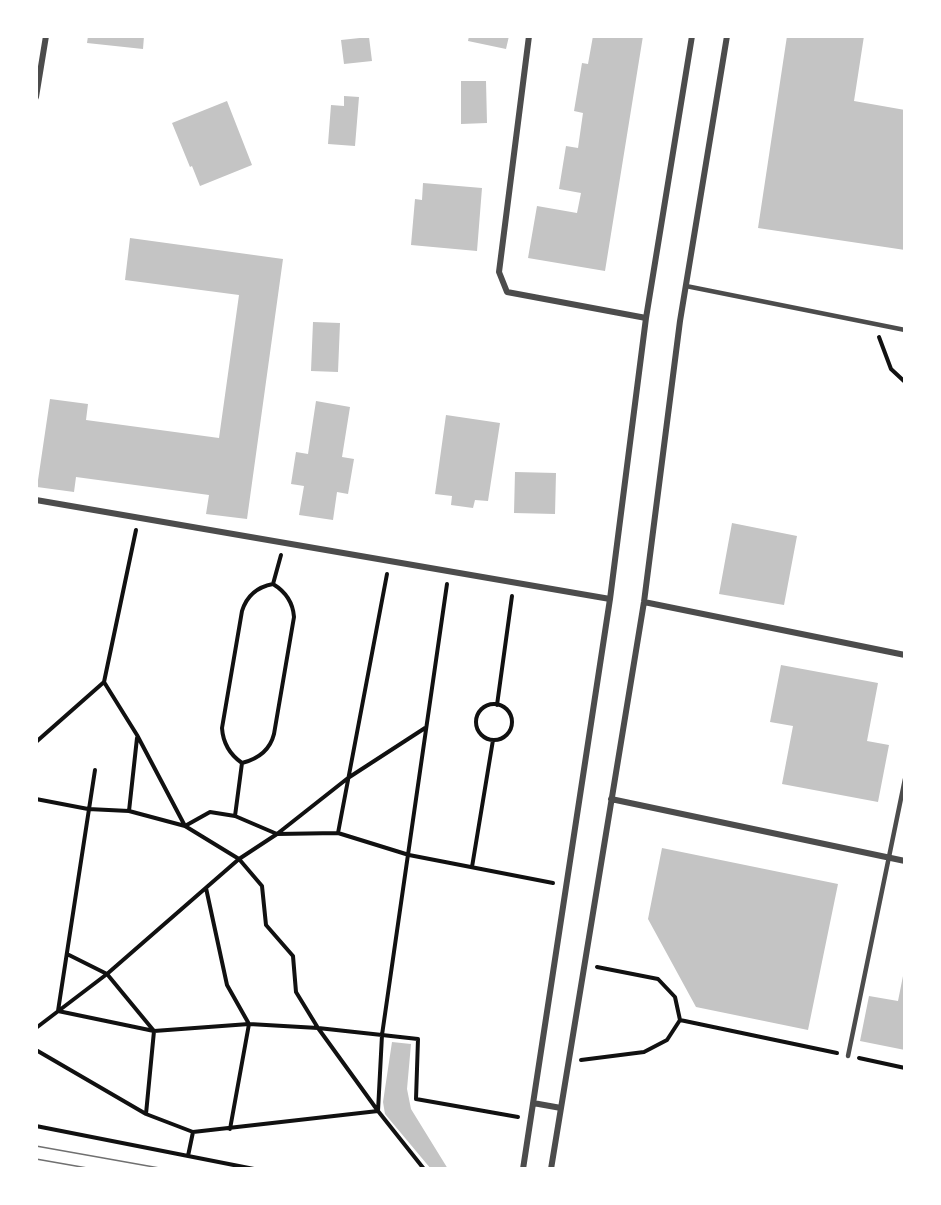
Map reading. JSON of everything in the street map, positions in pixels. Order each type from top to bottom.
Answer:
[{"type":"street","points":[[36,97],[46,36]]},
{"type":"street","points":[[529,36],[499,272],[507,292],[646,318]]},
{"type":"street","points":[[523,1169],[610,599],[646,318],[692,36]]},
{"type":"street","points":[[550,1169],[644,602],[686,286],[727,36]]},
{"type":"street","points":[[36,500],[610,599]]},
{"type":"street","points":[[644,602],[905,656]]},
{"type":"street","points":[[611,799],[905,861]]},
{"type":"street","points":[[533,1103],[561,1108]]},
{"type":"lane","points":[[686,286],[905,330]]},
{"type":"lane","points":[[848,1056],[905,779]]},
{"type":"path","points":[[875,325],[885,358],[891,369],[905,382]]},
{"type":"path","points":[[36,742],[104,682],[138,518]]},
{"type":"path","points":[[273,584],[284,543]]},
{"type":"path","points":[[338,833],[390,561]]},
{"type":"path","points":[[378,1111],[382,1035],[449,572]]},
{"type":"path","points":[[497,705],[514,583]]},
{"type":"path","points":[[242,763],[256,758],[272,742],[284,675],[294,608],[285,593],[273,584]]},
{"type":"path","points":[[242,763],[227,748],[222,728],[240,623],[244,604],[248,598],[258,589],[273,584]]},
{"type":"path","points":[[104,682],[137,735],[184,826]]},
{"type":"path","points":[[497,705],[508,711],[512,722],[509,733],[493,740],[482,736],[477,720],[482,710],[497,705]]},
{"type":"path","points":[[36,1028],[107,974],[239,859],[278,834],[348,778],[426,728]]},
{"type":"path","points":[[129,812],[137,735]]},
{"type":"path","points":[[472,867],[493,740]]},
{"type":"path","points":[[235,816],[242,763]]},
{"type":"path","points":[[58,1011],[95,770]]},
{"type":"path","points":[[36,799],[88,809],[129,812],[184,826],[239,859],[262,886],[266,925],[293,956],[296,992],[318,1028],[378,1111],[424,1169]]},
{"type":"path","points":[[184,826],[210,812],[235,816],[278,834],[338,833],[409,855],[565,885]]},
{"type":"path","points":[[206,888],[227,985],[249,1024],[230,1129]]},
{"type":"path","points":[[66,954],[107,974],[154,1031],[146,1114]]},
{"type":"path","points":[[568,1061],[644,1052],[667,1040],[680,1020],[675,997],[658,979],[584,965]]},
{"type":"path","points":[[58,1011],[154,1031],[249,1024],[318,1028],[418,1039],[416,1099],[530,1120]]},
{"type":"path","points":[[680,1020],[905,1068]]},
{"type":"path","points":[[36,1050],[146,1114],[193,1132],[378,1111]]},
{"type":"path","points":[[36,1126],[254,1169]]},
{"type":"path","points":[[188,1156],[193,1132]]},
{"type":"building","points":[[88,36],[144,36],[143,49],[87,43]]},
{"type":"building","points":[[469,36],[509,36],[506,49],[468,41]]},
{"type":"building","points":[[593,36],[643,36],[605,271],[528,258],[537,206],[577,213],[581,193],[559,189],[566,146],[578,148],[583,113],[574,111],[582,63],[588,64]]},
{"type":"building","points":[[787,36],[864,36],[854,101],[905,110],[905,250],[758,228]]},
{"type":"building","points":[[369,37],[372,61],[344,64],[341,40]]},
{"type":"building","points":[[461,81],[486,81],[487,123],[461,124]]},
{"type":"building","points":[[344,96],[359,97],[355,146],[328,144],[331,105],[344,106]]},
{"type":"building","points":[[227,101],[252,165],[200,186],[172,123]]},
{"type":"building","points":[[423,183],[482,188],[477,251],[411,245],[415,199],[422,200]]},
{"type":"building","points":[[130,238],[283,259],[247,519],[206,514],[209,495],[76,477],[74,492],[37,487],[50,399],[88,404],[86,420],[219,438],[239,295],[125,280]]},
{"type":"building","points":[[313,322],[340,323],[338,372],[311,371]]},
{"type":"building","points":[[316,401],[350,407],[342,457],[354,459],[348,494],[337,492],[333,520],[299,515],[304,486],[291,484],[296,452],[308,454]]},
{"type":"building","points":[[446,415],[500,423],[488,501],[475,500],[473,508],[451,505],[452,496],[435,494]]},
{"type":"building","points":[[515,472],[556,473],[555,514],[514,513]]},
{"type":"building","points":[[732,523],[797,536],[784,605],[719,594]]},
{"type":"building","points":[[781,665],[878,683],[867,741],[889,745],[878,802],[782,784],[793,726],[770,722]]},
{"type":"building","points":[[662,848],[838,884],[808,1030],[696,1007],[648,919]]},
{"type":"building","points":[[904,971],[905,1050],[860,1041],[869,996],[898,1001]]},
{"type":"building","points":[[392,1042],[411,1044],[407,1089],[411,1109],[448,1169],[431,1169],[385,1114],[383,1102]]},
{"type":"tram line","points":[[36,1146],[165,1169]]},
{"type":"tram line","points":[[36,1159],[93,1169]]}]
